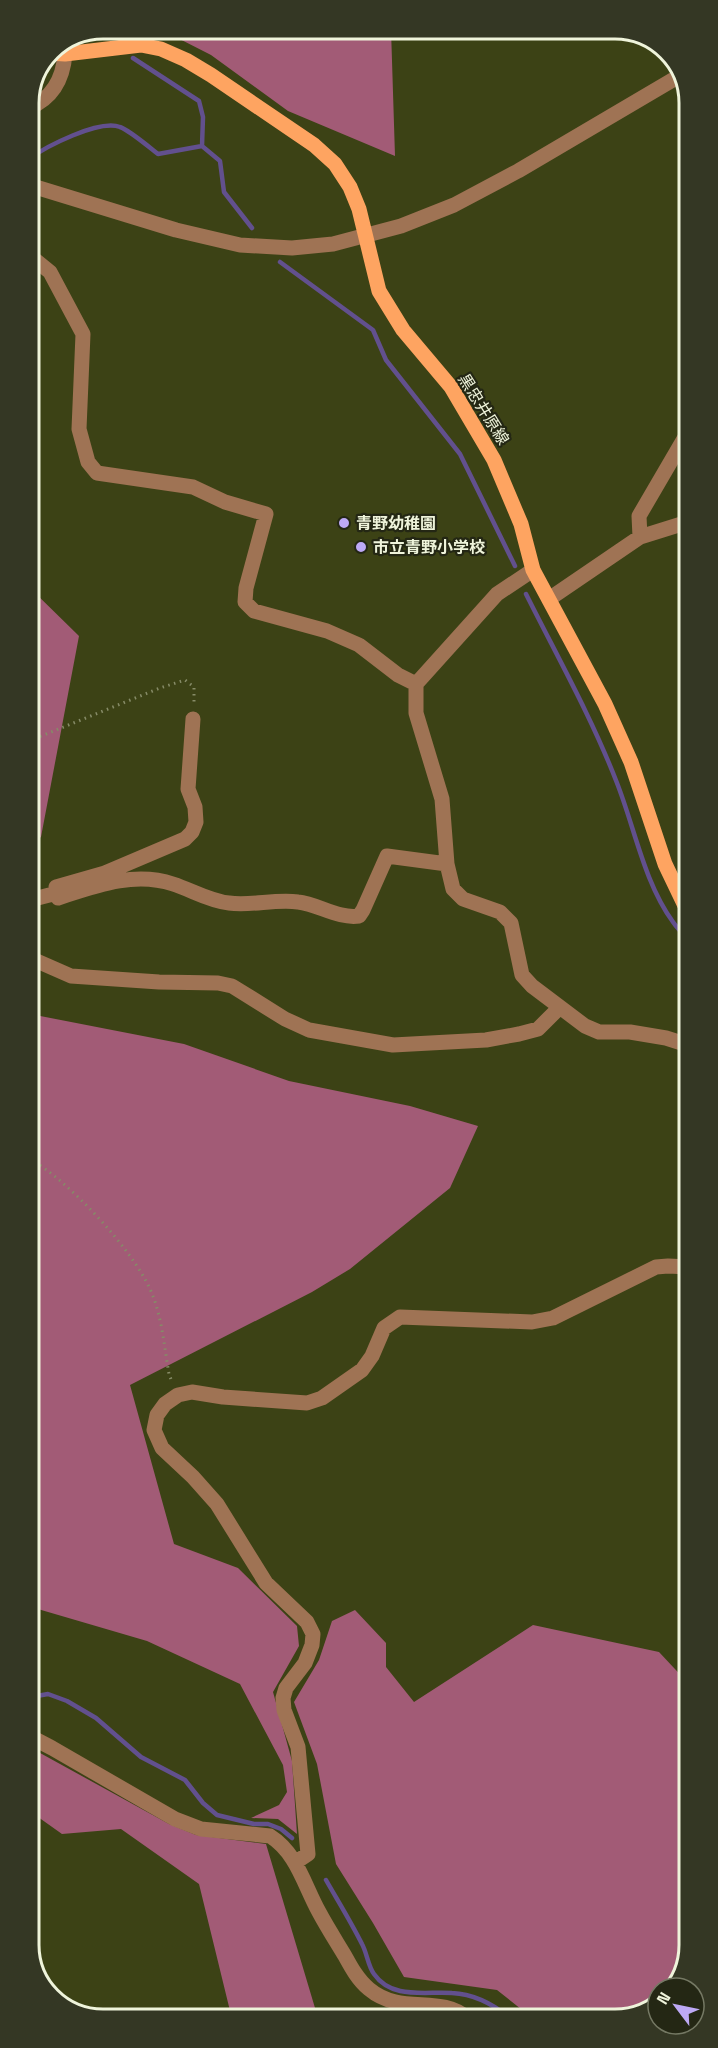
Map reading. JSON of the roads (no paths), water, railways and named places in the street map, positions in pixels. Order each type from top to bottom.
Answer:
[{"type":"main road","name":"黒忠井原線","points":[[63,53],[141,45],[161,49],[211,75],[314,145],[335,164],[350,186],[359,209],[379,291],[403,330],[452,387],[494,460],[521,524],[533,570],[605,704],[627,753],[665,864],[679,893]]},
{"type":"street","points":[[39,103],[58,85],[64,72],[58,58]]},
{"type":"street","points":[[39,188],[176,230],[240,245],[292,248],[333,244],[401,226],[454,205],[518,171],[674,79]]},
{"type":"street","points":[[39,263],[50,272],[83,334],[79,429],[88,462],[98,473],[193,487],[225,502],[266,514],[246,588],[245,602],[254,611],[327,631],[358,645],[398,675],[416,684]]},
{"type":"street","points":[[640,537],[639,516],[679,446]]},
{"type":"street","points":[[549,599],[640,537],[679,525]]},
{"type":"street","points":[[533,570],[497,594],[416,684],[416,712],[442,799],[447,864],[453,889],[463,899],[500,912],[511,923],[522,975],[532,986],[585,1026],[599,1032],[639,1034],[679,1042]]},
{"type":"street","points":[[193,719],[188,789],[195,807],[196,822],[192,831],[185,839],[105,873],[56,887],[58,898],[102,884],[138,878],[156,879],[175,884],[208,898],[231,903],[272,900],[300,902],[350,918],[359,916],[363,910],[387,856],[447,864]]},
{"type":"street","points":[[39,897],[57,892]]},
{"type":"street","points":[[39,962],[71,976],[159,982],[218,983],[232,986],[285,1019],[309,1030],[393,1045],[486,1041],[519,1034],[538,1029],[560,1007]]},
{"type":"street","points":[[296,1862],[308,1854],[298,1747],[284,1710],[282,1698],[286,1688],[305,1663],[312,1645],[313,1634],[307,1622],[266,1583],[217,1504],[162,1448],[154,1430],[157,1415],[165,1404],[178,1395],[192,1392],[223,1397],[307,1403],[322,1398],[362,1370],[372,1356],[384,1328],[400,1317],[532,1322],[553,1318],[656,1267],[679,1267]]},
{"type":"street","points":[[39,1741],[175,1819],[201,1829],[270,1836],[279,1842],[296,1862],[318,1911],[355,1974],[368,1989],[399,2004],[455,2009]]},
{"type":"waterway","points":[[133,58],[199,101],[203,117],[202,146],[220,161],[224,192],[252,228]]},
{"type":"waterway","points":[[39,153],[86,130],[111,126],[120,127],[158,154],[202,146]]},
{"type":"waterway","points":[[280,262],[373,330],[386,360],[460,454],[515,566]]},
{"type":"waterway","points":[[526,594],[607,759],[647,873],[663,906],[679,930]]},
{"type":"waterway","points":[[39,1696],[48,1694],[67,1701],[96,1718],[141,1757],[185,1780],[203,1803],[217,1815],[254,1824],[268,1824],[281,1829],[292,1838]]},
{"type":"waterway","points":[[326,1880],[362,1944],[372,1971],[381,1982],[400,1991],[468,1995],[498,2009]]},
{"type":"place","name":"青野幼稚園","points":[[344,523]]},
{"type":"place","name":"市立青野小学校","points":[[361,547]]}]
